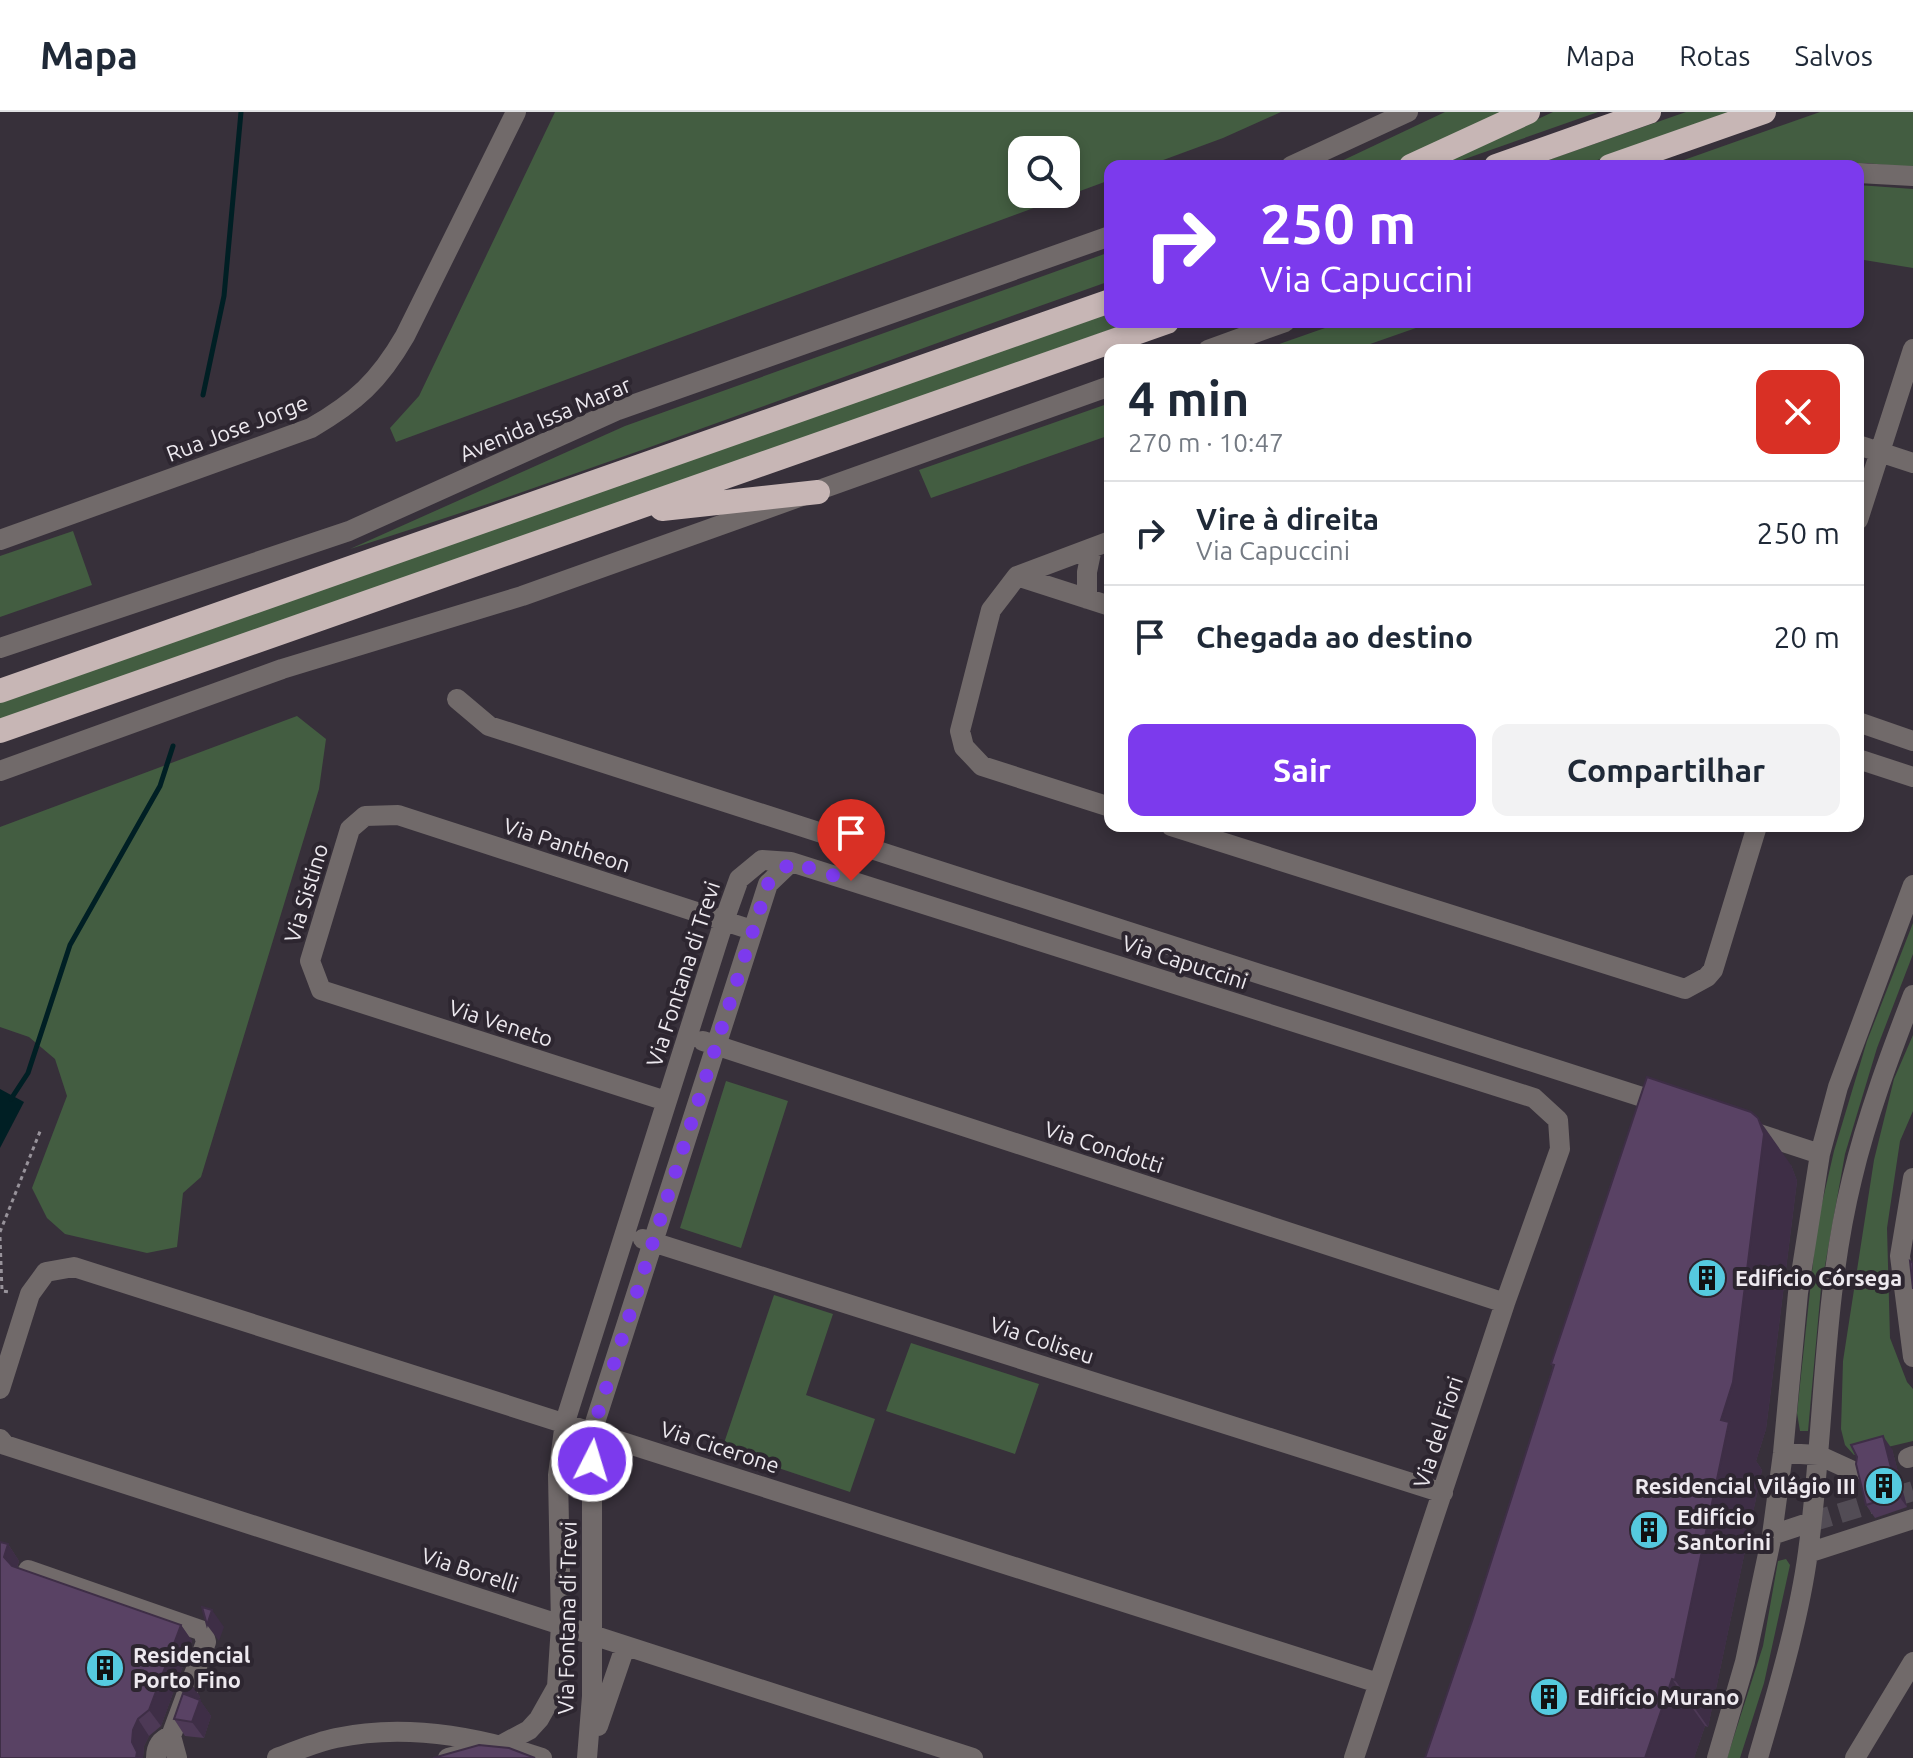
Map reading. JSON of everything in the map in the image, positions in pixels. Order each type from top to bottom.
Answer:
[{"type":"highway","points":[[1424,160],[1528,112]]},
{"type":"highway","points":[[1513,160],[1649,112]]},
{"type":"highway","points":[[1627,160],[1764,112]]},
{"type":"highway","points":[[0,691],[1104,303]]},
{"type":"highway","points":[[1104,344],[1150,328]]},
{"type":"highway","points":[[0,731],[1104,344]]},
{"type":"highway","points":[[620,514],[818,492]]},
{"type":"street","name":"Rua Jose Jorge","points":[[0,540],[311,428],[340,412],[367,391],[390,363],[405,336],[516,112]]},
{"type":"street","points":[[1304,160],[1408,112]]},
{"type":"street","points":[[1864,173],[1913,176]]},
{"type":"street","name":"Avenida Issa Marar","points":[[0,648],[349,531],[618,410],[1104,238]]},
{"type":"street","points":[[1224,344],[1268,328]]},
{"type":"street","points":[[1864,501],[1913,349]]},
{"type":"street","points":[[0,771],[282,669],[522,596],[1104,388]]},
{"type":"street","points":[[1864,447],[1913,463]]},
{"type":"street","points":[[1101,545],[1017,576],[991,610],[960,731],[964,747],[982,766],[1104,805]]},
{"type":"street","points":[[1087,599],[1087,572],[1101,545]]},
{"type":"street","points":[[1017,576],[1104,604]]},
{"type":"street","points":[[457,699],[489,726],[1684,1110]]},
{"type":"street","points":[[1864,724],[1913,741]]},
{"type":"street","points":[[1864,761],[1913,777]]},
{"type":"street","name":"Via Pantheon","points":[[365,816],[398,815],[752,930]]},
{"type":"street","name":"Via Sistino","points":[[321,990],[310,961],[350,829],[365,816]]},
{"type":"street","points":[[1190,832],[1685,989],[1707,977],[1713,970],[1755,832]]},
{"type":"street","name":"Via Fontana di Trevi","points":[[501,1745],[529,1730],[557,1687],[561,1625],[558,1475],[565,1422],[724,921],[739,879],[762,860],[791,862]]},
{"type":"street","name":"Via Fontana di Trevi","points":[[587,1758],[592,1696],[592,1432],[768,884],[791,862]]},
{"type":"street","name":"Via Capuccini","points":[[791,862],[1534,1098],[1558,1120]]},
{"type":"street","points":[[1717,1758],[1745,1662],[1772,1535],[1798,1293],[1820,1154],[1838,1087],[1913,885]]},
{"type":"street","name":"Via Veneto","points":[[321,990],[666,1101]]},
{"type":"street","points":[[1758,1758],[1781,1677],[1808,1553],[1834,1273],[1852,1179],[1882,1076],[1913,995]]},
{"type":"street","name":"Via Condotti","points":[[689,1036],[1505,1303]]},
{"type":"street","name":"Via del Fiori","points":[[1354,1758],[1505,1303],[1560,1149],[1558,1120]]},
{"type":"street","points":[[1729,1124],[1820,1154]]},
{"type":"street","points":[[1913,1178],[1900,1256],[1913,1357]]},
{"type":"street","name":"Via Coliseu","points":[[626,1233],[1443,1493]]},
{"type":"street","name":"Via Cicerone","points":[[30,1294],[46,1272],[74,1267],[1378,1683]]},
{"type":"street","points":[[0,1389],[30,1294]]},
{"type":"street","name":"Via Borelli","points":[[0,1439],[5,1445],[973,1758]]},
{"type":"street","points":[[1783,1453],[1818,1455],[1853,1471]]},
{"type":"street","points":[[1808,1553],[1913,1519]]},
{"type":"street","points":[[1772,1535],[1811,1522]]},
{"type":"street","points":[[28,1570],[203,1631],[206,1642],[171,1736],[177,1758]]},
{"type":"street","points":[[594,1758],[595,1736],[625,1647]]},
{"type":"street","points":[[1855,1758],[1913,1662]]},
{"type":"street","points":[[277,1758],[335,1738],[389,1731],[436,1733],[501,1745],[542,1758]]},
{"type":"street","points":[[156,1758],[156,1748],[163,1738],[171,1736]]},
{"type":"street","points":[[448,1758],[501,1745]]},
{"type":"path","points":[[30,1294],[2,1291],[0,1234],[41,1129]]},
{"type":"green space","points":[[555,112],[1281,112],[1163,160],[1104,160],[1104,182],[1080,191],[1080,136],[1008,136],[1008,208],[1034,208],[396,442],[390,428],[419,396]]},
{"type":"green space","points":[[1445,112],[1509,112],[1410,160],[1344,160]]},
{"type":"green space","points":[[1553,112],[1598,112],[1462,160],[1450,160]]},
{"type":"green space","points":[[1686,112],[1736,112],[1597,160],[1548,160]]},
{"type":"green space","points":[[1820,112],[1913,112],[1913,168],[1864,163],[1864,160],[1684,160]]},
{"type":"green space","points":[[1864,185],[1913,189],[1913,268],[1864,260]]},
{"type":"green space","points":[[1104,254],[1104,283],[636,452],[350,549],[625,426]]},
{"type":"green space","points":[[1104,315],[1104,328],[1115,328],[0,721],[0,702]]},
{"type":"green space","points":[[1325,328],[1416,328],[1370,344],[1279,344]]},
{"type":"green space","points":[[1104,405],[1104,437],[931,498],[919,470]]},
{"type":"green space","points":[[73,531],[92,585],[0,617],[0,556]]},
{"type":"green space","points":[[297,716],[326,739],[319,789],[201,1177],[183,1193],[177,1247],[147,1253],[65,1234],[47,1218],[32,1188],[67,1096],[55,1059],[29,1037],[0,1027],[0,827]]},
{"type":"green space","points":[[1913,923],[1913,954],[1877,1048],[1845,1154],[1821,1288],[1808,1431],[1800,1431],[1797,1413],[1817,1225],[1834,1151],[1867,1041]]},
{"type":"green space","points":[[1913,1035],[1913,1111],[1900,1141],[1887,1228],[1890,1338],[1907,1382],[1913,1389],[1913,1441],[1854,1455],[1845,1445],[1841,1429],[1843,1361],[1874,1160],[1894,1079]]},
{"type":"green space","points":[[726,1081],[788,1101],[741,1248],[680,1228]]},
{"type":"green space","points":[[774,1295],[833,1314],[806,1395],[875,1419],[850,1492],[722,1449]]},
{"type":"green space","points":[[911,1343],[1039,1384],[1015,1454],[886,1411]]},
{"type":"green space","points":[[1786,1559],[1790,1565],[1764,1683],[1740,1758],[1727,1758],[1763,1646],[1778,1561]]},
{"type":"water","points":[[0,1089],[24,1102],[0,1148]]},
{"type":"building","points":[[1647,1077],[1751,1112],[1758,1118],[1764,1134],[1733,1382],[1721,1420],[1729,1422],[1675,1680],[1672,1679],[1645,1758],[1425,1758],[1554,1365],[1551,1364]]},
{"type":"building","points":[[1883,1436],[1898,1495],[1866,1505],[1857,1457],[1851,1445]]},
{"type":"building","name":"Residencial Porto Fino","points":[[0,1542],[8,1544],[4,1557],[12,1566],[181,1625],[149,1710],[138,1719],[133,1730],[136,1758],[0,1758]]},
{"type":"building","points":[[202,1607],[212,1610],[207,1625]]},
{"type":"building","points":[[188,1679],[184,1694],[200,1700],[192,1722],[174,1719]]},
{"type":"building","points":[[479,1745],[509,1748],[535,1758],[433,1758]]},
{"type":"waterway","points":[[203,395],[224,296],[241,112]]},
{"type":"waterway","points":[[11,1099],[28,1073],[70,945],[160,786],[173,746]]},
{"type":"tunnel","points":[[1811,1522],[1913,1491]]},
{"type":"place","name":"Edifício Córsega","points":[[1707,1278]]},
{"type":"place","name":"Residencial Világio III","points":[[1884,1486]]},
{"type":"place","name":"Edifício Santorini","points":[[1649,1530]]},
{"type":"place","name":"Residencial Porto Fino","points":[[105,1668]]},
{"type":"place","name":"Edifício Murano","points":[[1549,1697]]},
{"type":"route","points":[[592,1461],[592,1432],[768,884],[791,862],[851,881]]}]
